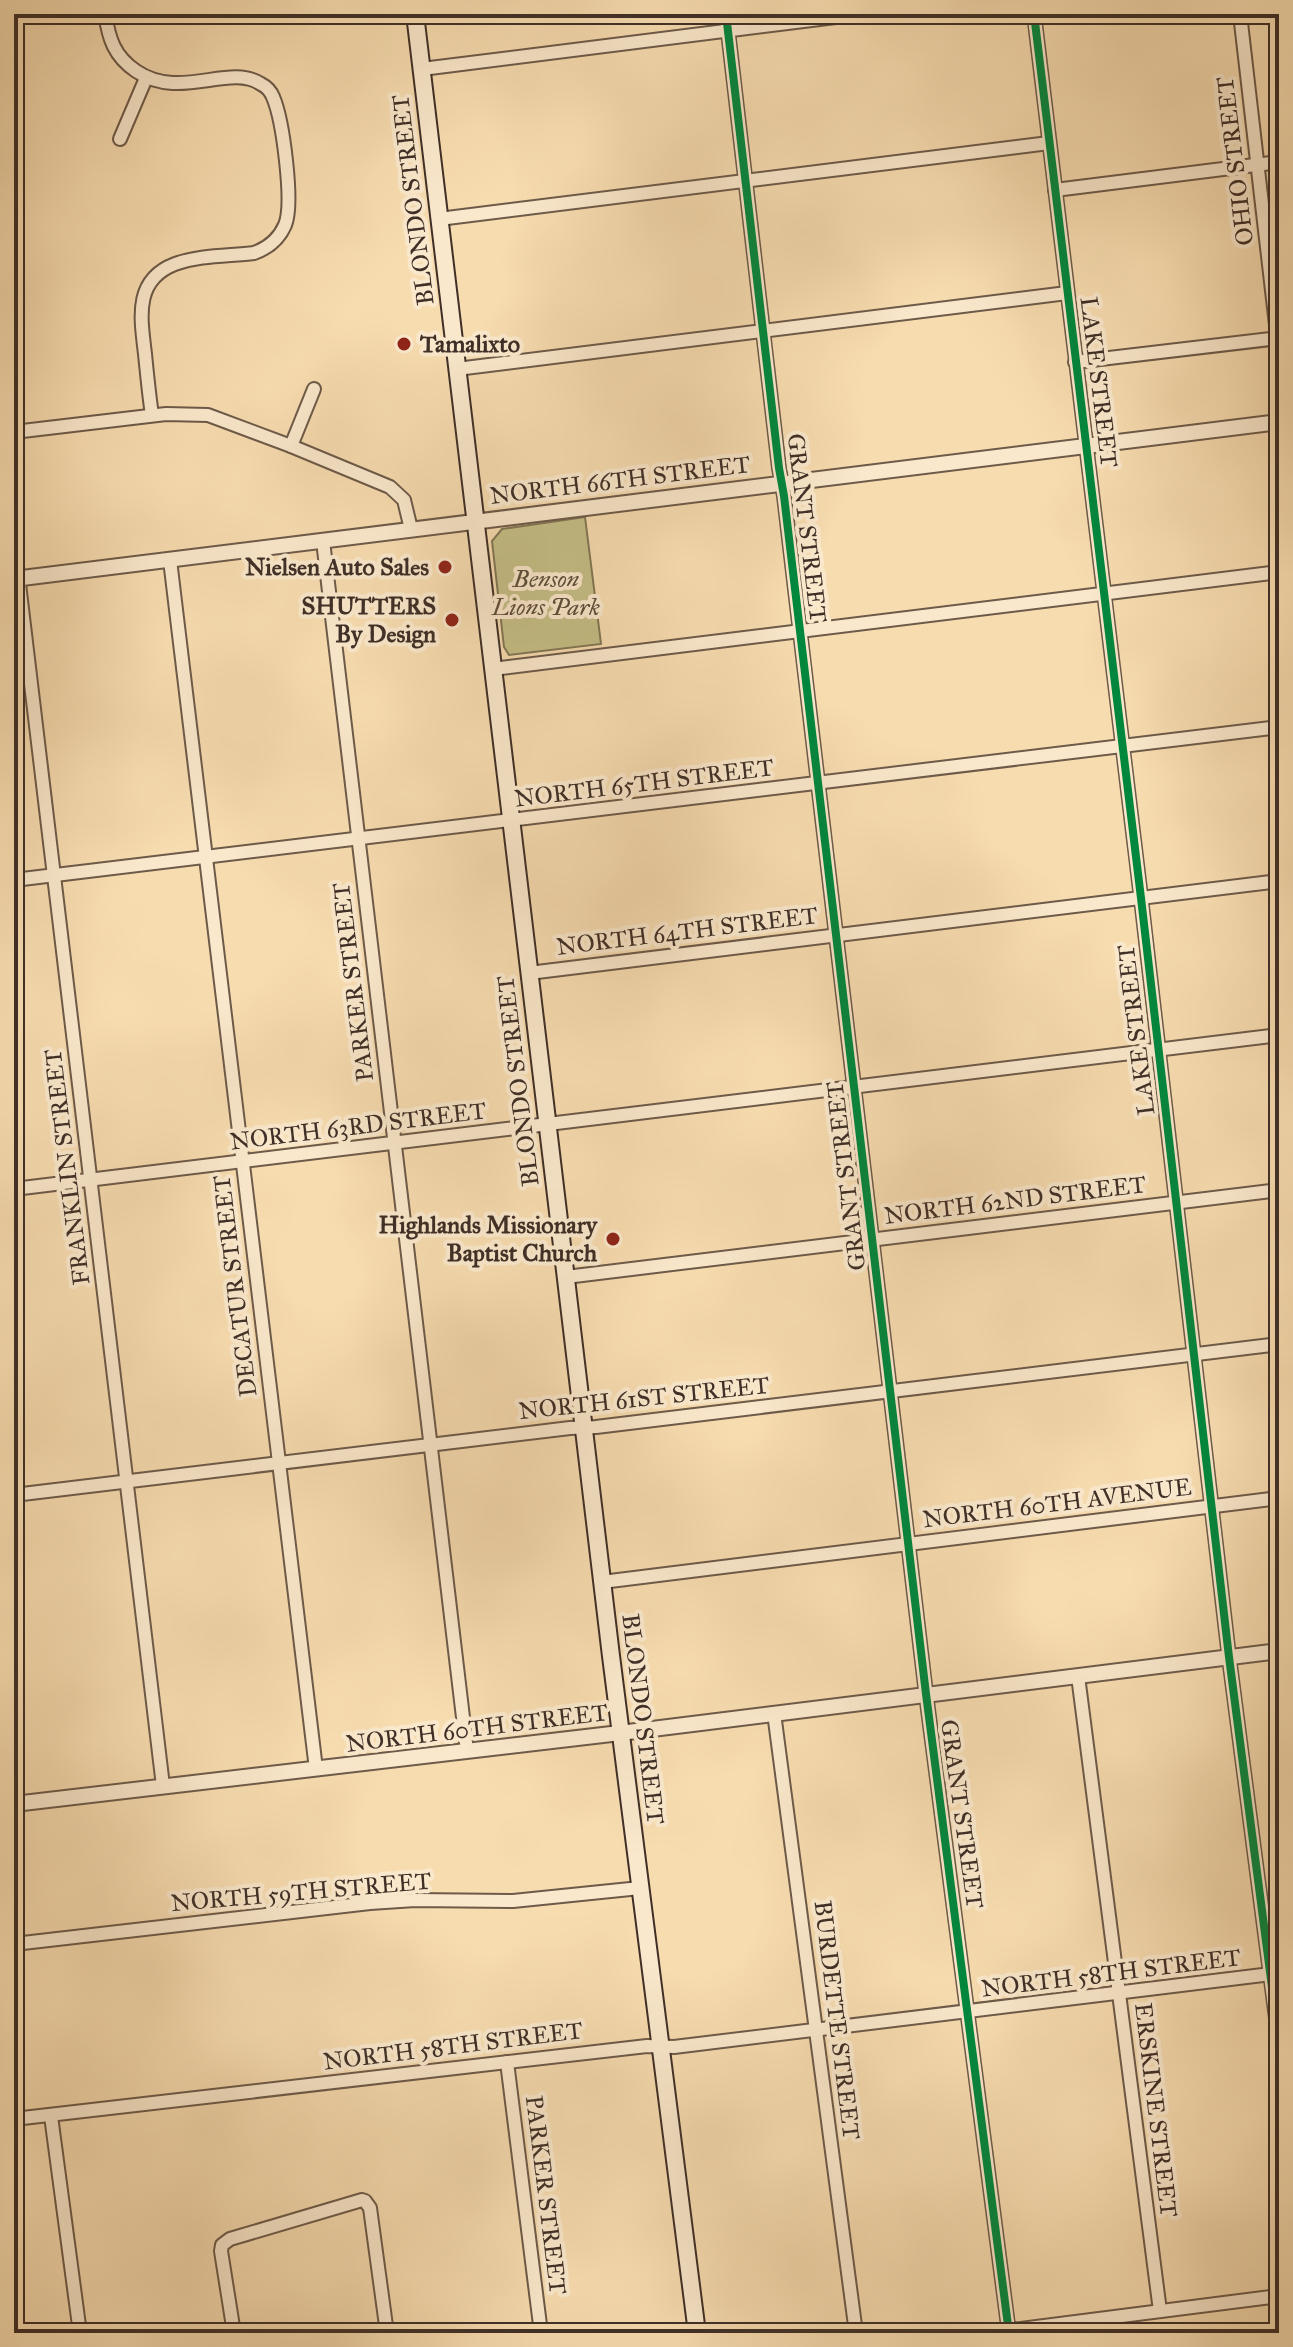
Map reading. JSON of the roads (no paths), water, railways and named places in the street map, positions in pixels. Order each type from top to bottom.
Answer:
[{"type":"main road","name":"BLONDO STREET","points":[[415,14],[620,1733],[697,2333]]},
{"type":"street","points":[[105,14],[114,51],[146,78],[177,84],[244,79],[256,81],[267,88],[278,114],[289,201],[284,228],[264,250],[178,263],[165,268],[151,281],[143,298],[141,316],[152,415]]},
{"type":"street","name":"GRANT STREET","points":[[726,14],[926,1694],[1008,2332]]},
{"type":"street","points":[[422,69],[860,14]]},
{"type":"street","points":[[1034,16],[1063,14]]},
{"type":"street","name":"OHIO STREET","points":[[1240,14],[1278,342]]},
{"type":"street","name":"LAKE STREET","points":[[1034,16],[1229,1657],[1275,1973],[1279,2041]]},
{"type":"street","points":[[120,139],[146,78]]},
{"type":"street","points":[[439,219],[1049,143]]},
{"type":"street","points":[[1055,190],[1279,162]]},
{"type":"street","points":[[457,369],[1067,293]]},
{"type":"street","points":[[1075,362],[1278,342]]},
{"type":"street","points":[[291,446],[314,389]]},
{"type":"street","points":[[14,432],[152,415],[208,415],[390,487],[404,500],[411,529]]},
{"type":"street","name":"NORTH 66TH STREET","points":[[16,578],[1279,422]]},
{"type":"street","name":"PARKER STREET","points":[[323,541],[467,1751]]},
{"type":"street","name":"FRANKLIN STREET","points":[[14,542],[163,1786]]},
{"type":"street","name":"DECATUR STREET","points":[[170,560],[316,1769]]},
{"type":"street","points":[[493,669],[1279,572]]},
{"type":"street","name":"NORTH 65TH STREET","points":[[14,880],[1279,727]]},
{"type":"street","name":"NORTH 64TH STREET","points":[[529,973],[1279,881]]},
{"type":"street","name":"NORTH 63RD STREET","points":[[14,1189],[1279,1035]]},
{"type":"street","name":"NORTH 62ND STREET","points":[[566,1277],[1279,1190]]},
{"type":"street","name":"NORTH 61ST STREET","points":[[14,1495],[1279,1344]]},
{"type":"street","name":"NORTH 60TH AVENUE","points":[[602,1582],[1279,1498]]},
{"type":"street","name":"NORTH 60TH STREET","points":[[14,1804],[1279,1651]]},
{"type":"street","name":"ERSKINE STREET","points":[[1078,1676],[1160,2311]]},
{"type":"street","name":"BURDETTE STREET","points":[[774,1713],[856,2333]]},
{"type":"street","name":"NORTH 59TH STREET","points":[[14,1944],[370,1903],[513,1901],[640,1888]]},
{"type":"street","name":"NORTH 58TH STREET","points":[[14,2119],[647,2046],[661,2047],[1275,1973]]},
{"type":"street","name":"PARKER STREET","points":[[507,2062],[541,2333]]},
{"type":"street","points":[[51,2116],[80,2333]]},
{"type":"street","points":[[234,2333],[222,2245],[230,2239],[353,2201],[365,2201],[370,2208],[387,2333]]},
{"type":"street","points":[[988,2333],[1279,2296]]},
{"type":"place","name":"Tamalixto","points":[[404,344]]},
{"type":"place","name":"Nielsen Auto Sales","points":[[445,567]]},
{"type":"place","name":"SHUTTERS By Design","points":[[452,620]]},
{"type":"place","name":"Highlands Missionary Baptist Church","points":[[613,1239]]},
{"type":"park label","name":"Benson Lions Park","points":[[546,593]]}]
